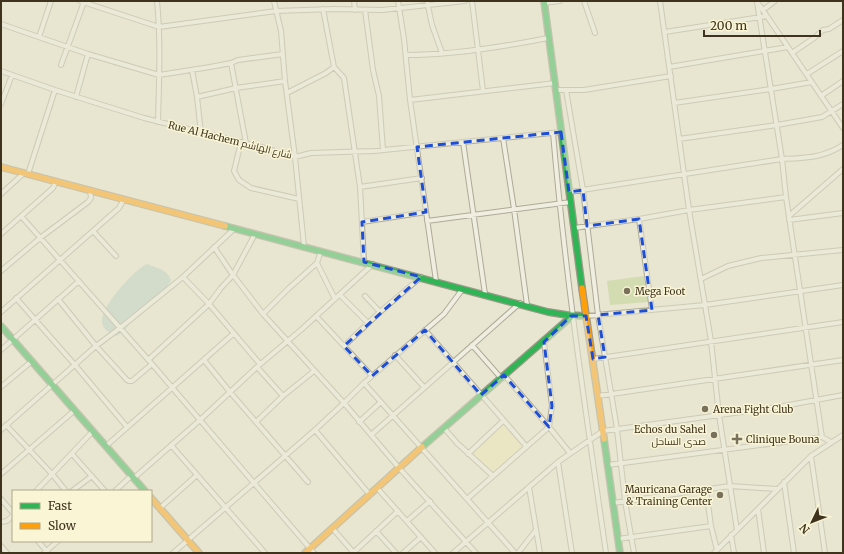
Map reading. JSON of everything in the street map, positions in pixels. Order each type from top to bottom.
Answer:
[{"type":"street","points":[[39,37],[51,1]]},
{"type":"street","points":[[157,1],[160,27],[158,122]]},
{"type":"street","points":[[274,1],[281,32],[285,81],[295,157],[304,246]]},
{"type":"street","points":[[354,1],[355,10]]},
{"type":"street","points":[[398,1],[406,55],[410,100],[418,146],[436,281]]},
{"type":"street","points":[[61,65],[82,2],[160,27],[276,11],[366,10],[398,8],[428,3],[465,1]]},
{"type":"street","points":[[472,1],[483,91]]},
{"type":"street","points":[[560,1],[544,2],[586,316],[620,553]]},
{"type":"street","points":[[584,1],[595,33]]},
{"type":"street","points":[[660,1],[689,210],[711,341],[719,415],[737,530]]},
{"type":"street","points":[[757,1],[843,128]]},
{"type":"street","points":[[757,1],[777,125],[789,218],[822,437]]},
{"type":"street","points":[[763,10],[775,1]]},
{"type":"street","points":[[428,3],[432,25],[442,53]]},
{"type":"street","points":[[323,10],[334,67],[344,78],[349,124],[355,151],[360,187],[364,262]]},
{"type":"street","points":[[366,10],[373,70],[378,96],[383,150]]},
{"type":"street","points":[[665,32],[767,16]]},
{"type":"street","points":[[792,53],[823,30],[829,29],[843,20]]},
{"type":"street","points":[[1,24],[88,54],[159,75],[231,63],[238,60],[283,54]]},
{"type":"street","points":[[406,55],[427,55],[509,45],[548,38]]},
{"type":"street","points":[[669,67],[788,47]]},
{"type":"street","points":[[806,74],[843,51]]},
{"type":"street","points":[[76,97],[88,54]]},
{"type":"street","points":[[231,63],[246,143]]},
{"type":"street","points":[[287,92],[326,73],[334,67]]},
{"type":"street","points":[[192,70],[197,97],[200,133]]},
{"type":"street","name":"Rue Al Hachem شارع الهاشم","points":[[1,71],[76,97],[158,122],[246,143],[295,157],[311,153],[383,150],[562,132]]},
{"type":"street","points":[[1,104],[12,75]]},
{"type":"street","points":[[556,90],[587,90],[671,76]]},
{"type":"street","points":[[197,97],[236,88],[285,81]]},
{"type":"street","points":[[821,96],[843,81]]},
{"type":"street","points":[[410,100],[555,82]]},
{"type":"street","points":[[674,103],[812,82]]},
{"type":"street","points":[[1,194],[26,173],[55,90]]},
{"type":"street","points":[[566,90],[583,190],[598,315],[617,429],[625,501],[634,553]]},
{"type":"street","points":[[679,140],[822,117],[843,104]]},
{"type":"street","points":[[553,133],[559,203],[573,316],[606,553]]},
{"type":"street","points":[[502,138],[514,209],[527,305]]},
{"type":"street","points":[[241,142],[234,171],[238,180],[251,188],[299,199]]},
{"type":"street","points":[[464,142],[485,294]]},
{"type":"street","points":[[570,192],[782,160],[817,157],[830,153],[843,145]]},
{"type":"street","points":[[1,167],[436,281],[462,290],[485,294],[573,316],[705,305],[843,286]]},
{"type":"street","points":[[789,218],[843,169]]},
{"type":"street","points":[[360,187],[422,178]]},
{"type":"street","points":[[1,234],[53,188],[56,181]]},
{"type":"street","points":[[1,271],[40,238],[88,202],[91,198],[90,190]]},
{"type":"street","points":[[574,228],[786,197]]},
{"type":"street","points":[[1,312],[119,208],[124,199]]},
{"type":"street","points":[[427,221],[571,202]]},
{"type":"street","points":[[362,222],[426,212]]},
{"type":"street","points":[[789,218],[843,213]]},
{"type":"street","points":[[21,216],[173,388],[312,551]]},
{"type":"street","points":[[639,219],[652,310]]},
{"type":"street","points":[[1,430],[96,346],[183,277],[236,228]]},
{"type":"street","points":[[93,231],[116,256]]},
{"type":"street","points":[[148,360],[209,304],[233,275],[256,234]]},
{"type":"street","points":[[214,247],[263,314],[344,403],[400,469],[476,553]]},
{"type":"street","points":[[701,279],[728,266],[754,259],[843,250]]},
{"type":"street","points":[[263,314],[317,262],[321,251]]},
{"type":"street","points":[[317,262],[335,299]]},
{"type":"street","points":[[116,490],[200,420],[372,264]]},
{"type":"street","points":[[183,277],[209,304],[283,396]]},
{"type":"street","points":[[344,346],[380,312],[421,277]]},
{"type":"street","points":[[1,350],[79,281]]},
{"type":"street","points":[[173,553],[315,430],[395,355],[444,314],[462,290]]},
{"type":"street","points":[[340,294],[368,323]]},
{"type":"street","points":[[365,296],[380,312]]},
{"type":"street","points":[[16,298],[75,364],[127,426]]},
{"type":"street","points":[[58,299],[96,346],[129,381],[132,381],[152,364]]},
{"type":"street","points":[[371,434],[520,303]]},
{"type":"street","points":[[316,316],[372,376]]},
{"type":"street","points":[[305,553],[312,551],[333,529],[444,428],[502,376],[573,316]]},
{"type":"street","points":[[593,359],[843,322]]},
{"type":"street","points":[[1,326],[144,490]]},
{"type":"street","points":[[425,330],[526,446]]},
{"type":"street","points":[[106,446],[127,426],[234,334]]},
{"type":"street","points":[[467,499],[526,446],[550,427],[552,406],[544,342]]},
{"type":"street","points":[[472,345],[550,427],[570,452]]},
{"type":"street","points":[[395,355],[424,388]]},
{"type":"street","points":[[204,360],[308,482]]},
{"type":"street","points":[[598,396],[843,360]]},
{"type":"street","points":[[1,387],[32,361]]},
{"type":"street","points":[[256,422],[283,396],[314,371]]},
{"type":"street","points":[[364,383],[516,553],[536,530]]},
{"type":"street","points":[[453,553],[570,452],[603,431],[778,407],[843,395]]},
{"type":"street","points":[[359,422],[381,402]]},
{"type":"street","points":[[1,474],[75,410]]},
{"type":"street","points":[[468,454],[503,421]]},
{"type":"street","points":[[6,425],[65,490]]},
{"type":"street","points":[[444,428],[468,454],[492,476]]},
{"type":"street","points":[[315,430],[370,495]]},
{"type":"street","points":[[37,490],[93,431]]},
{"type":"street","points":[[716,551],[811,456],[843,435]]},
{"type":"street","points":[[608,466],[822,437],[831,442]]},
{"type":"street","points":[[171,445],[265,553]]},
{"type":"street","points":[[72,454],[104,490]]},
{"type":"street","points":[[811,456],[825,553]]},
{"type":"street","points":[[558,462],[572,553]]},
{"type":"street","points":[[160,508],[197,475]]},
{"type":"street","points":[[73,490],[92,476]]},
{"type":"street","points":[[784,482],[794,553]]},
{"type":"street","points":[[613,503],[730,486],[777,489]]},
{"type":"street","points":[[529,487],[540,553]]},
{"type":"street","points":[[378,489],[435,553]]},
{"type":"street","points":[[706,489],[716,551]]},
{"type":"street","points":[[1,499],[12,513]]},
{"type":"street","points":[[152,499],[199,553]]},
{"type":"street","points":[[407,521],[430,501]]},
{"type":"street","points":[[758,509],[764,553]]},
{"type":"street","points":[[333,529],[354,552],[398,511]]},
{"type":"street","points":[[1,522],[7,521],[12,515]]},
{"type":"street","points":[[618,539],[711,526]]},
{"type":"street","points":[[376,531],[396,553]]},
{"type":"street","points":[[731,536],[734,553]]},
{"type":"street","points":[[403,553],[421,537]]},
{"type":"street","points":[[39,542],[46,552],[57,542]]},
{"type":"street","points":[[1,546],[7,553]]},
{"type":"highlighted area","points":[[561,132],[569,192],[583,190],[587,226],[639,219],[652,310],[598,315],[605,357],[593,359],[586,316],[571,316],[544,342],[552,406],[549,427],[504,375],[481,395],[425,330],[372,376],[344,346],[421,277],[364,262],[362,222],[426,212],[417,147]]},
{"type":"green space","name":"Mega Foot","points":[[644,276],[648,302],[610,305],[607,281]]},
{"type":"sand","points":[[502,424],[522,446],[493,472],[472,453]]},
{"type":"shaded area","points":[[147,264],[167,273],[171,280],[162,293],[153,301],[141,308],[135,314],[127,327],[116,336],[103,327],[103,314],[119,289]]},
{"type":"traffic: fast","points":[[544,1],[582,288]]},
{"type":"traffic: fast","points":[[225,226],[548,312],[586,316]]},
{"type":"traffic: fast","points":[[422,447],[572,316]]},
{"type":"traffic: fast","points":[[1,326],[144,490]]},
{"type":"traffic: fast","points":[[604,439],[620,553]]},
{"type":"traffic: slow","points":[[1,167],[225,226]]},
{"type":"traffic: slow","points":[[582,288],[604,439]]},
{"type":"traffic: slow","points":[[305,553],[422,447]]},
{"type":"traffic: slow","points":[[152,499],[199,553]]},
{"type":"place","name":"Mega Foot","points":[[627,291]]},
{"type":"place","name":"Arena Fight Club","points":[[705,409]]},
{"type":"place","name":"Echos du Sahel صدى الساحل","points":[[714,435]]},
{"type":"place","name":"Clinique Bouna","points":[[737,439]]},
{"type":"place","name":"Mauricana Garage & Training Center","points":[[720,495]]}]
